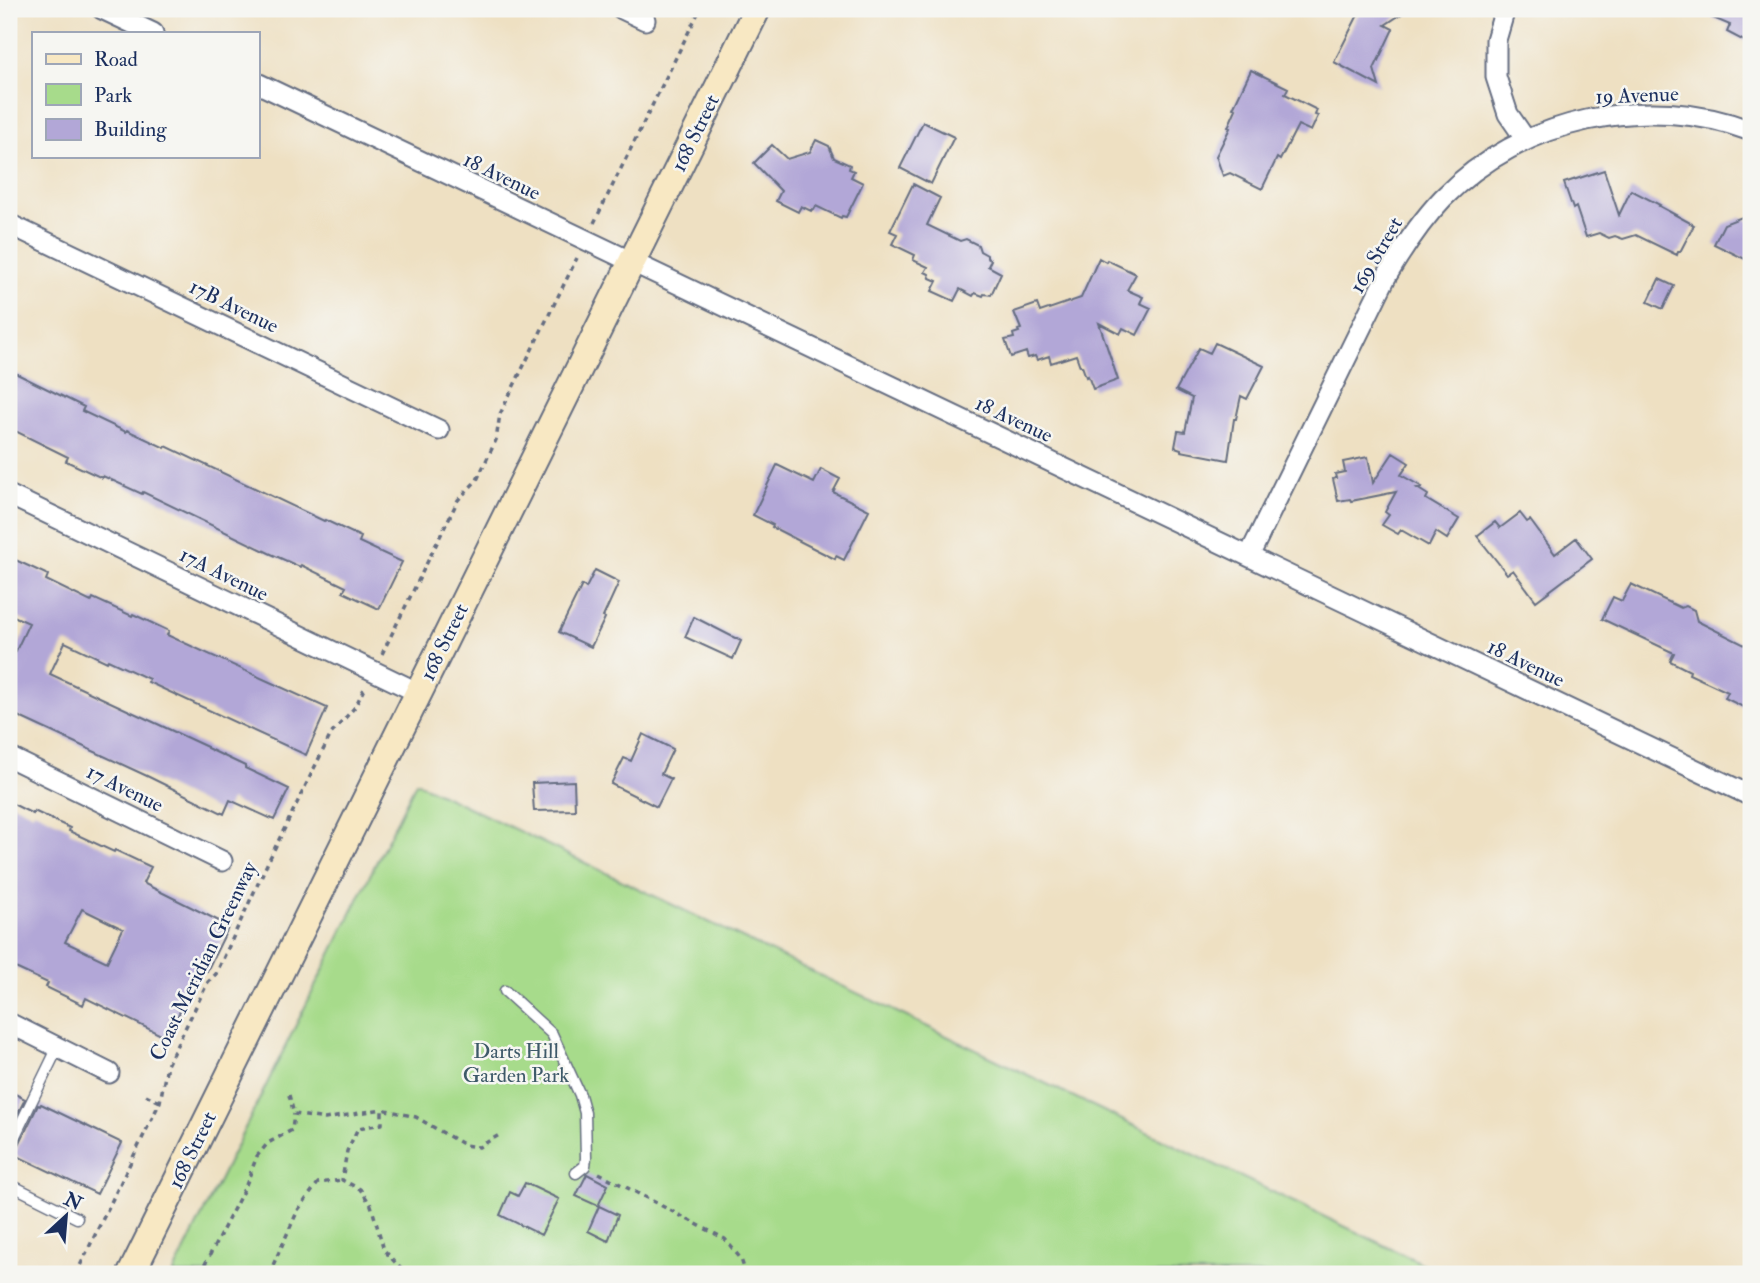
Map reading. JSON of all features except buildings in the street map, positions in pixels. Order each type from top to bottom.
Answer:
[{"type":"main road","name":"168 Street","points":[[131,1274],[757,9]]},
{"type":"street","points":[[102,9],[151,32]]},
{"type":"street","points":[[622,9],[646,20]]},
{"type":"street","points":[[1505,9],[1496,40],[1496,78],[1508,114],[1526,140]]},
{"type":"street","name":"18 Avenue","points":[[259,84],[1751,796]]},
{"type":"street","name":"19 Avenue","points":[[1526,140],[1587,119],[1619,114],[1684,115],[1716,120],[1751,131]]},
{"type":"street","name":"169 Street","points":[[1249,556],[1386,277],[1403,248],[1422,221],[1469,175],[1526,140]]},
{"type":"street","name":"17B Avenue","points":[[9,224],[439,430]]},
{"type":"street","name":"17A Avenue","points":[[9,495],[419,693]]},
{"type":"street","name":"17 Avenue","points":[[9,757],[222,861]]},
{"type":"street","points":[[9,1023],[109,1073]]},
{"type":"lane","points":[[505,991],[551,1034],[580,1095],[585,1113],[586,1158],[580,1169]]},
{"type":"lane","points":[[9,1148],[58,1047]]},
{"type":"lane","points":[[9,1184],[77,1218]]},
{"type":"path","points":[[592,229],[700,9]]},
{"type":"path","points":[[391,634],[458,500],[477,480],[496,440],[500,414],[578,256]]},
{"type":"path","name":"Coast Meridian Greenway","points":[[76,1274],[160,1102],[167,1065],[208,982],[216,974],[331,734],[355,707]]},
{"type":"path","points":[[146,1095],[160,1102]]},
{"type":"path","points":[[200,1274],[246,1185],[257,1156],[268,1143],[292,1130],[294,1114],[289,1095]]},
{"type":"path","points":[[294,1114],[325,1119],[382,1109],[416,1117],[464,1145],[479,1147],[499,1135]]},
{"type":"path","points":[[342,1180],[347,1151],[358,1128],[382,1124],[382,1109]]},
{"type":"path","points":[[580,1169],[725,1239],[741,1259],[746,1274]]},
{"type":"path","points":[[270,1274],[299,1210],[318,1183],[342,1180],[360,1189],[371,1205],[384,1250],[401,1269],[411,1274]]},
{"type":"green space","name":"Darts Hill Garden Park","points":[[416,782],[1444,1274],[173,1274]]}]
